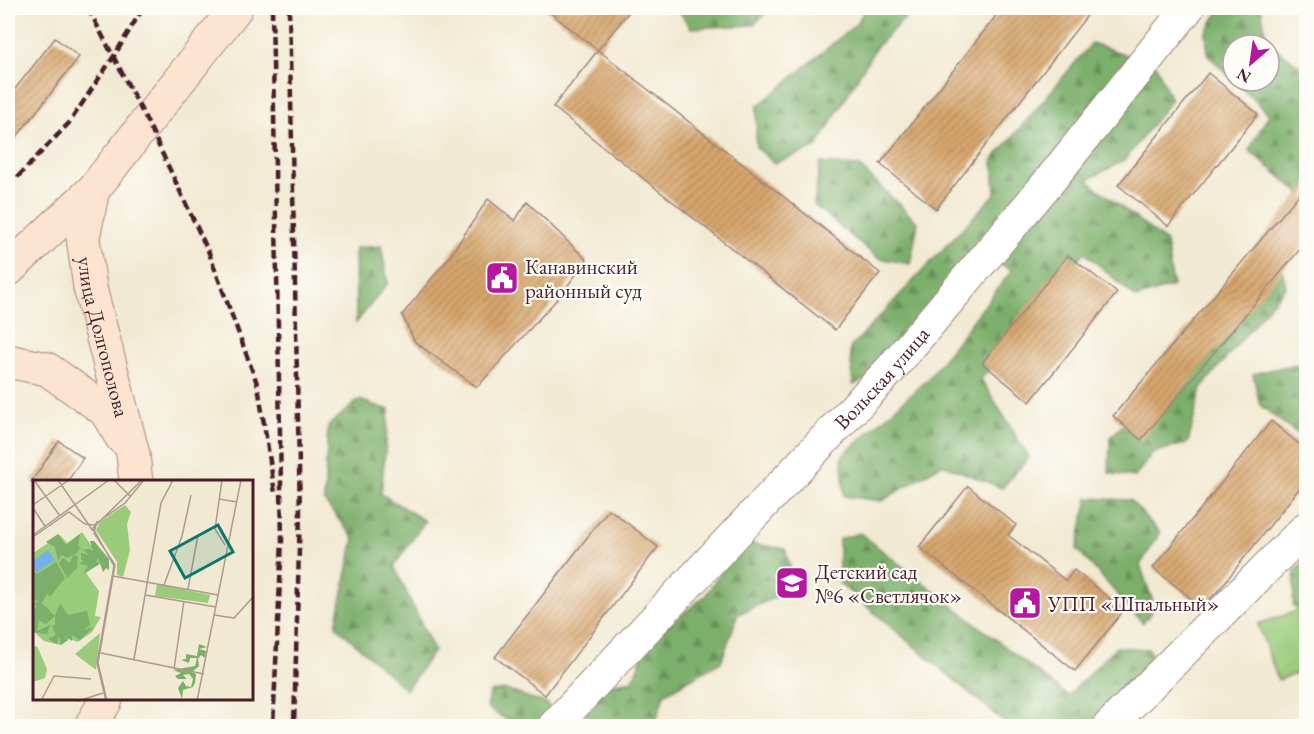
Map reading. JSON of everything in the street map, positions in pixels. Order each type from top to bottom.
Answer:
[{"type":"street","points":[[8,270],[93,190],[236,8]]},
{"type":"street","name":"Вольская улица","points":[[554,726],[890,370],[1047,184],[1188,8]]},
{"type":"street","name":"улица Долгополова","points":[[93,190],[83,238],[90,288],[135,468]]},
{"type":"street","points":[[8,361],[46,369],[105,410],[135,468]]},
{"type":"street","points":[[1109,726],[1306,528]]},
{"type":"street","points":[[91,726],[105,701]]},
{"type":"green space","points":[[677,8],[769,8],[754,25],[691,28]]},
{"type":"green space","points":[[867,8],[915,8],[876,47],[816,148],[774,163],[756,147],[757,107],[855,25]]},
{"type":"green space","points":[[1221,8],[1261,8],[1266,33],[1221,33],[1221,68],[1208,55],[1206,32]]},
{"type":"green space","points":[[1092,43],[1156,65],[1171,100],[1125,160],[1087,180],[1166,242],[1173,286],[1136,298],[1084,252],[981,379],[1029,457],[1002,488],[942,464],[882,501],[844,496],[842,456],[928,379],[1012,270],[977,253],[879,374],[853,385],[850,348],[995,194],[993,160]]},
{"type":"green space","points":[[1281,52],[1306,71],[1306,193],[1303,196],[1249,150],[1269,114],[1247,93],[1281,93]]},
{"type":"green space","points":[[820,163],[859,166],[918,223],[910,264],[878,258],[814,205]]},
{"type":"green space","points":[[381,246],[388,283],[356,323],[355,248]]},
{"type":"green space","points":[[1279,254],[1286,286],[1201,388],[1188,443],[1152,453],[1135,477],[1109,473],[1110,438],[1176,371]]},
{"type":"green space","points":[[1296,364],[1306,373],[1306,441],[1260,405],[1253,374]]},
{"type":"green space","points":[[359,400],[389,410],[381,494],[425,521],[394,566],[434,651],[406,690],[336,626],[354,538],[324,501],[328,426]]},
{"type":"green space","points":[[1088,498],[1130,500],[1160,533],[1140,565],[1155,607],[1143,623],[1077,549]]},
{"type":"green space","points":[[860,533],[1068,696],[1116,647],[1149,649],[1162,684],[1126,726],[1009,726],[839,583],[839,539]]},
{"type":"green space","points":[[740,542],[785,549],[796,588],[738,614],[721,662],[664,694],[655,726],[587,726],[586,710],[603,685],[633,680],[648,642],[706,595]]},
{"type":"green space","points":[[1306,561],[1306,611],[1293,607],[1295,571]]},
{"type":"green space","points":[[1306,608],[1306,670],[1278,680],[1258,624]]},
{"type":"green space","points":[[506,690],[548,704],[551,725],[517,726],[487,708],[490,692]]},
{"type":"building","points":[[544,8],[632,8],[598,50]]},
{"type":"building","points":[[1002,8],[1093,8],[936,209],[880,164]]},
{"type":"building","points":[[55,38],[79,57],[8,148],[8,98]]},
{"type":"building","points":[[598,50],[880,273],[835,330],[553,107]]},
{"type":"building","points":[[1208,73],[1221,84],[1221,93],[1232,93],[1258,114],[1168,226],[1118,185]]},
{"type":"building","points":[[1306,186],[1306,242],[1141,440],[1113,416]]},
{"type":"building","name":"Канавинский районный суд","points":[[488,199],[515,221],[527,202],[587,260],[559,297],[477,387],[415,342],[402,315],[450,256]]},
{"type":"building","points":[[1068,255],[1117,293],[1030,402],[982,363]]},
{"type":"building","points":[[1271,421],[1306,450],[1306,480],[1218,591],[1202,607],[1153,568]]},
{"type":"building","points":[[59,441],[83,458],[68,480],[33,480],[31,482]]},
{"type":"building","points":[[968,486],[1016,525],[1008,535],[1066,581],[1074,570],[1124,610],[1075,671],[919,547]]},
{"type":"building","points":[[609,509],[658,547],[545,695],[495,657]]},
{"type":"railway","points":[[88,8],[148,123],[209,253],[258,386],[275,493]]},
{"type":"railway","points":[[8,187],[69,123],[143,8]]},
{"type":"railway","points":[[272,8],[282,540],[273,726]]},
{"type":"railway","points":[[289,8],[300,513],[294,726]]},
{"type":"place","name":"Канавинский районный суд","points":[[502,278]]},
{"type":"place","name":"Детский сад №6 «Светлячок»","points":[[792,583]]},
{"type":"place","name":"УПП «Шпальный»","points":[[1025,603]]}]
